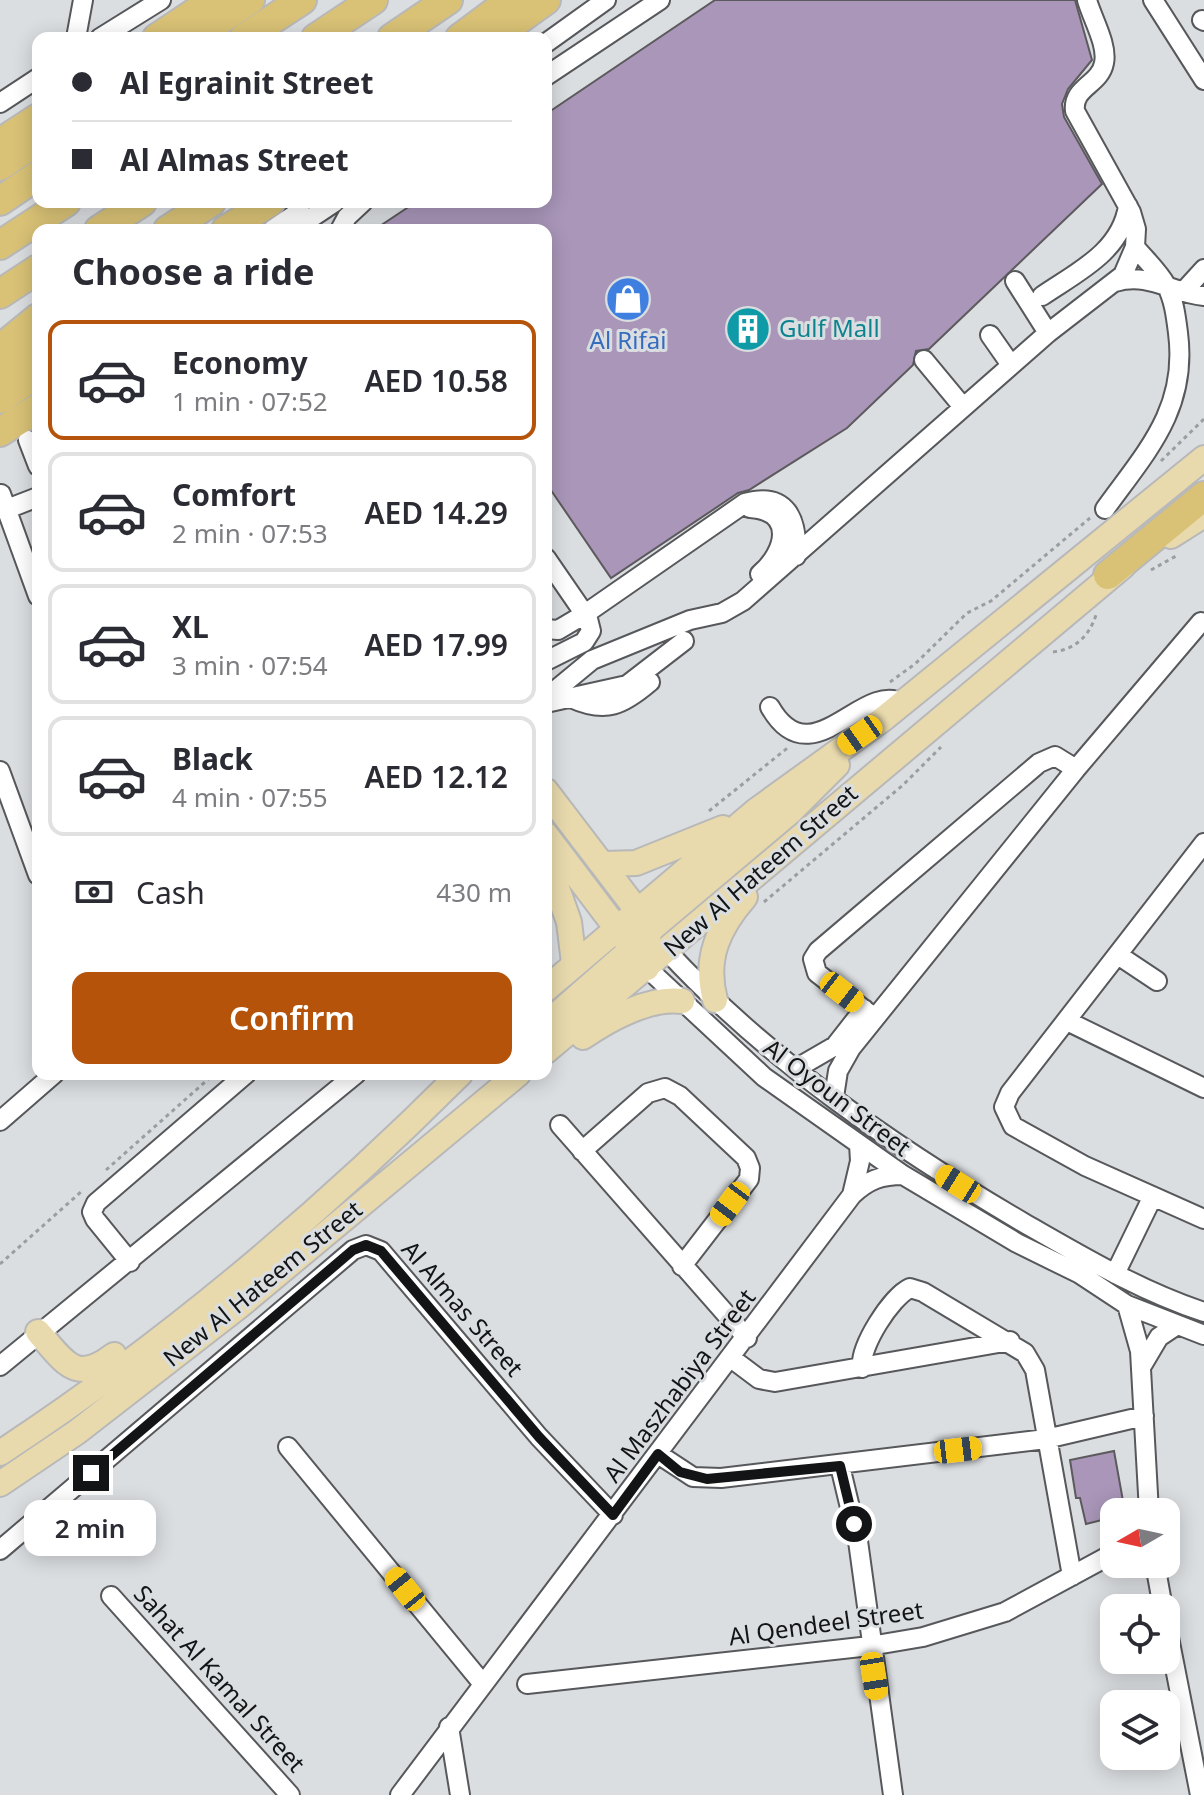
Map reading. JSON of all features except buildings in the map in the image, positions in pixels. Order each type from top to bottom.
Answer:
[{"type":"highway","points":[[166,32],[214,0]]},
{"type":"highway","points":[[202,32],[250,0]]},
{"type":"highway","points":[[253,32],[302,0]]},
{"type":"highway","points":[[325,32],[373,0]]},
{"type":"highway","points":[[401,32],[448,0]]},
{"type":"highway","points":[[468,32],[511,0]]},
{"type":"highway","points":[[501,32],[546,0]]},
{"type":"highway","points":[[0,143],[32,122]]},
{"type":"highway","points":[[0,166],[32,144]]},
{"type":"highway","points":[[0,201],[32,179]]},
{"type":"highway","points":[[32,224],[57,208]]},
{"type":"highway","points":[[108,224],[133,208]]},
{"type":"highway","points":[[177,224],[202,208]]},
{"type":"highway","points":[[236,224],[262,208]]},
{"type":"highway","points":[[244,224],[264,208]]},
{"type":"highway","points":[[0,245],[32,224]]},
{"type":"highway","points":[[0,294],[32,273]]},
{"type":"highway","points":[[0,337],[32,318]]},
{"type":"highway","points":[[0,349],[32,320]]},
{"type":"highway","points":[[0,368],[32,349]]},
{"type":"highway","points":[[0,399],[32,377]]},
{"type":"highway","points":[[0,432],[32,412]]},
{"type":"highway","points":[[1108,575],[1204,496]]},
{"type":"main road","name":"New Al Hateem Street","points":[[552,983],[616,927],[644,920],[757,810],[883,719],[1204,458]]},
{"type":"main road","name":"New Al Hateem Street","points":[[552,1046],[1108,575],[1204,515]]},
{"type":"main road","points":[[552,1019],[631,948],[644,920],[791,811],[883,719]]},
{"type":"main road","name":"Al Oyoun Street","points":[[552,799],[667,951]]},
{"type":"main road","points":[[604,864],[625,865],[646,860],[757,810]]},
{"type":"main road","name":"Al Oyoun Street","points":[[552,843],[647,968]]},
{"type":"main road","points":[[715,1000],[710,975],[714,943],[730,915],[776,858]]},
{"type":"main road","points":[[552,874],[571,928],[574,963]]},
{"type":"main road","points":[[644,920],[643,948],[647,968]]},
{"type":"main road","points":[[552,1055],[618,1017],[657,1002],[682,1001]]},
{"type":"main road","name":"New Al Hateem Street","points":[[0,1453],[105,1379],[231,1283],[369,1163],[454,1080]]},
{"type":"main road","points":[[471,1113],[490,1080]]},
{"type":"main road","name":"New Al Hateem Street","points":[[0,1484],[77,1432],[238,1307],[511,1080]]},
{"type":"main road","points":[[38,1332],[72,1368],[89,1371],[190,1299],[231,1283]]},
{"type":"street","points":[[77,32],[83,0]]},
{"type":"street","points":[[110,32],[161,0]]},
{"type":"street","points":[[552,39],[606,0]]},
{"type":"street","points":[[552,72],[660,0]]},
{"type":"street","points":[[552,695],[592,660],[730,609],[796,556],[1048,333],[1115,282],[1129,266],[1136,229],[1128,205],[1075,111],[1079,93],[1099,76],[1104,64],[1104,51],[1087,0]]},
{"type":"street","points":[[1153,0],[1204,80]]},
{"type":"street","points":[[0,103],[32,82]]},
{"type":"street","points":[[1042,296],[1111,246],[1123,227],[1128,205]]},
{"type":"street","points":[[281,224],[305,208]]},
{"type":"street","points":[[302,224],[326,208]]},
{"type":"street","points":[[343,224],[357,208]]},
{"type":"street","points":[[1105,509],[1161,431],[1176,396],[1180,350],[1176,314],[1166,284],[1135,247]]},
{"type":"street","points":[[1183,292],[1204,269]]},
{"type":"street","points":[[1115,282],[1146,278],[1183,292],[1204,296]]},
{"type":"street","points":[[1015,281],[1048,333]]},
{"type":"street","points":[[990,335],[1011,365]]},
{"type":"street","points":[[924,360],[963,407]]},
{"type":"street","points":[[28,440],[32,450]]},
{"type":"street","points":[[32,498],[4,501],[32,579]]},
{"type":"street","points":[[552,630],[558,630],[585,614],[729,514],[757,499],[780,505],[795,524],[796,556]]},
{"type":"street","points":[[660,633],[681,614],[716,604],[745,588],[781,551],[782,530],[770,514],[751,507],[729,514]]},
{"type":"street","points":[[552,567],[591,625],[589,638],[552,658]]},
{"type":"street","points":[[834,1097],[846,1044],[869,1014],[1201,622]]},
{"type":"street","points":[[552,700],[627,685],[687,645]]},
{"type":"street","points":[[770,707],[785,725],[804,732],[830,729],[878,701],[895,699],[902,703]]},
{"type":"street","points":[[869,1014],[817,973],[813,959],[818,951],[1039,763],[1055,756],[1076,769]]},
{"type":"street","points":[[0,771],[32,859]]},
{"type":"street","points":[[1204,843],[1006,1100],[1008,1121],[1085,1166],[1204,1219]]},
{"type":"street","name":"Al Oyoun Street","points":[[667,951],[715,1000],[899,1146],[958,1184],[1115,1274],[1204,1312]]},
{"type":"street","points":[[1118,955],[1157,981]]},
{"type":"street","name":"Al Oyoun Street","points":[[647,968],[764,1077],[903,1175],[1017,1243],[1080,1274],[1127,1305],[1204,1335]]},
{"type":"street","points":[[1067,1021],[1204,1088]]},
{"type":"street","points":[[797,1068],[846,1044]]},
{"type":"street","points":[[0,1121],[47,1080]]},
{"type":"street","points":[[130,1262],[95,1219],[92,1212],[96,1203],[239,1080]]},
{"type":"street","points":[[0,1366],[349,1080]]},
{"type":"street","points":[[582,1151],[648,1093],[665,1088],[680,1096],[746,1158],[750,1168],[749,1179],[682,1266]]},
{"type":"street","points":[[560,1125],[747,1338]]},
{"type":"street","name":"Al Maszhabiya Street","points":[[852,1195],[860,1161],[859,1144]]},
{"type":"street","name":"Al Maszhabiya Street","points":[[400,1795],[852,1195],[866,1182],[884,1175],[903,1175]]},
{"type":"street","points":[[1115,1274],[1152,1198]]},
{"type":"street","name":"Al Almas Street","points":[[0,1550],[353,1250],[366,1245],[381,1251],[539,1437],[613,1515]]},
{"type":"street","points":[[862,1368],[862,1353],[869,1338],[903,1291],[910,1288],[923,1292],[1010,1341],[1025,1353],[1035,1370],[1072,1576]]},
{"type":"street","points":[[1127,1305],[1137,1335],[1142,1367],[1148,1498]]},
{"type":"street","points":[[1142,1367],[1152,1345],[1177,1325]]},
{"type":"street","points":[[731,1358],[767,1381],[862,1368],[1010,1341]]},
{"type":"street","points":[[658,1454],[680,1472],[707,1479],[840,1466],[1046,1439],[1144,1416]]},
{"type":"street","points":[[288,1447],[483,1684]]},
{"type":"street","points":[[840,1466],[858,1541],[870,1646],[893,1795]]},
{"type":"street","name":"Al Qendeel Street","points":[[527,1684],[870,1646],[923,1637],[1005,1612],[1100,1561]]},
{"type":"street","name":"Sahat Al Kamal Street","points":[[111,1596],[290,1795]]},
{"type":"street","points":[[1178,1674],[1199,1767],[1200,1795]]},
{"type":"street","points":[[449,1727],[460,1795]]},
{"type":"path","points":[[1158,464],[1176,450],[1204,419]]},
{"type":"path","points":[[885,684],[906,672],[967,613],[991,601],[1083,523],[1105,509]]},
{"type":"path","points":[[1143,576],[1180,554]]},
{"type":"path","points":[[1048,653],[1076,645],[1090,629],[1098,611]]},
{"type":"path","points":[[706,813],[804,732]]},
{"type":"path","points":[[759,906],[895,792],[942,746]]},
{"type":"place","name":"Al Rifai","points":[[628,299]]},
{"type":"place","name":"Gulf Mall","points":[[748,329]]},
{"type":"route","points":[[91,1473],[353,1250],[366,1245],[381,1251],[539,1437],[613,1515],[658,1454],[680,1472],[707,1479],[840,1466],[854,1524]]}]
